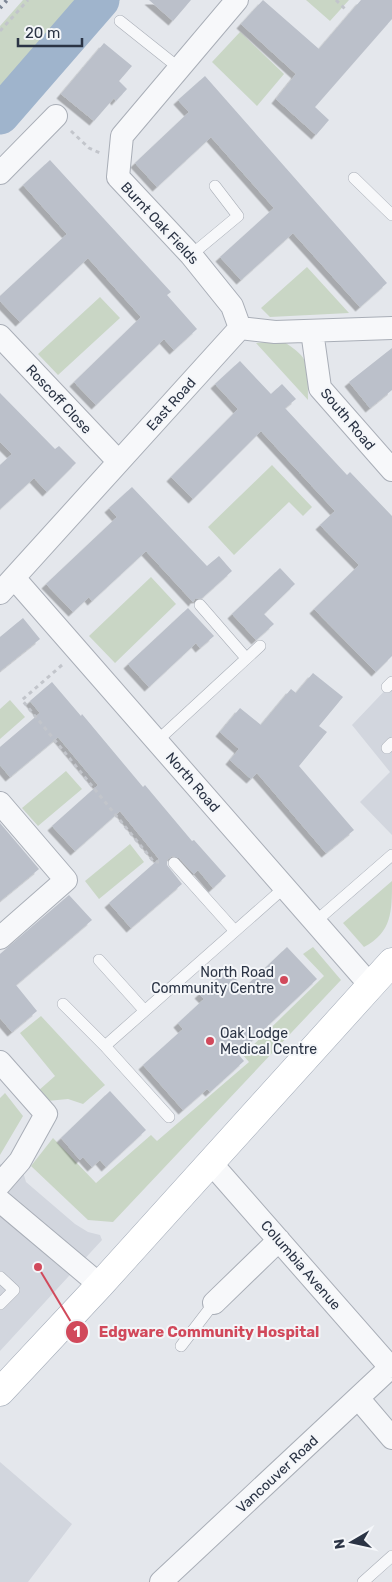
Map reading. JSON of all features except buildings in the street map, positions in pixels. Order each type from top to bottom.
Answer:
[{"type":"main road","points":[[0,1392],[100,1285],[392,962]]},
{"type":"street","name":"Burnt Oak Fields","points":[[237,0],[122,136],[118,177],[191,255],[232,306],[240,328]]},
{"type":"street","points":[[0,173],[56,116]]},
{"type":"street","points":[[240,328],[275,332],[392,328]]},
{"type":"street","name":"East Road","points":[[8,586],[118,461],[240,328]]},
{"type":"street","name":"South Road","points":[[312,331],[320,388],[392,470]]},
{"type":"street","name":"Roscoff Close","points":[[0,336],[118,461]]},
{"type":"street","name":"North Road","points":[[8,586],[78,650],[371,986]]},
{"type":"street","points":[[0,803],[66,880],[0,938]]},
{"type":"street","points":[[0,1062],[46,1114],[20,1160],[0,1184]]},
{"type":"street","name":"Columbia Avenue","points":[[211,1163],[391,1367]]},
{"type":"street","points":[[0,1201],[100,1285]]},
{"type":"street","points":[[214,1303],[279,1240]]},
{"type":"street","name":"Vancouver Road","points":[[161,1582],[391,1367]]},
{"type":"street","points":[[358,1398],[392,1438]]},
{"type":"lane","points":[[120,21],[179,68]]},
{"type":"lane","points":[[354,178],[392,215]]},
{"type":"lane","points":[[191,255],[238,216],[215,186]]},
{"type":"lane","points":[[200,605],[246,658]]},
{"type":"lane","points":[[157,741],[260,646]]},
{"type":"lane","points":[[315,922],[392,855]]},
{"type":"lane","points":[[174,863],[234,930]]},
{"type":"lane","points":[[105,1046],[234,930],[285,887]]},
{"type":"lane","points":[[99,960],[144,1010]]},
{"type":"lane","points":[[63,1004],[105,1046],[169,1117]]},
{"type":"lane","points":[[0,1277],[14,1290],[0,1304]]},
{"type":"lane","points":[[181,1346],[214,1303]]},
{"type":"lane","points":[[362,1582],[392,1556]]},
{"type":"path","points":[[0,31],[28,0]]},
{"type":"path","points":[[336,0],[346,10]]},
{"type":"path","points":[[56,116],[89,148],[120,158]]},
{"type":"path","points":[[78,650],[22,700],[154,862],[174,863]]},
{"type":"shaded area","points":[[392,683],[392,835],[360,802],[390,772],[352,725]]},
{"type":"shaded area","points":[[0,1164],[23,1172],[26,1182],[75,1224],[88,1232],[100,1235],[102,1240],[0,1351]]},
{"type":"shaded area","points":[[0,1462],[72,1524],[28,1582],[0,1582]]},
{"type":"green space","points":[[23,0],[120,0],[0,133],[0,26]]},
{"type":"green space","points":[[306,0],[349,0],[330,21]]},
{"type":"green space","points":[[240,32],[284,74],[257,106],[212,62]]},
{"type":"green space","points":[[307,267],[349,313],[270,317],[261,308]]},
{"type":"green space","points":[[100,297],[120,318],[58,375],[38,354]]},
{"type":"green space","points":[[282,341],[292,347],[304,359],[308,371],[308,400],[256,343]]},
{"type":"green space","points":[[272,465],[312,507],[303,516],[289,502],[234,555],[208,527]]},
{"type":"green space","points":[[151,577],[176,604],[115,663],[89,636]]},
{"type":"green space","points":[[10,700],[25,717],[0,739],[0,709]]},
{"type":"green space","points":[[66,771],[82,789],[38,826],[22,808]]},
{"type":"green space","points":[[130,844],[144,862],[99,899],[85,881]]},
{"type":"green space","points":[[392,881],[391,912],[385,928],[380,935],[364,947],[343,923]]},
{"type":"green space","points":[[313,947],[341,980],[113,1222],[88,1220],[31,1166],[53,1138],[96,1183],[151,1135],[157,1141],[249,1062],[243,1055],[324,976],[303,954]]},
{"type":"green space","points":[[41,1016],[105,1085],[83,1104],[68,1099],[47,1101],[38,1091],[55,1076],[20,1033]]},
{"type":"green space","points":[[5,1093],[23,1116],[0,1155],[0,1098]]},
{"type":"waterway","points":[[0,115],[100,0]]},
{"type":"railway","points":[[0,8],[7,0]]},
{"type":"place","name":"North Road Community Centre","points":[[284,980]]},
{"type":"place","name":"Oak Lodge Medical Centre","points":[[210,1041]]},
{"type":"place","name":"Edgware Community Hospital","points":[[38,1267]]}]
